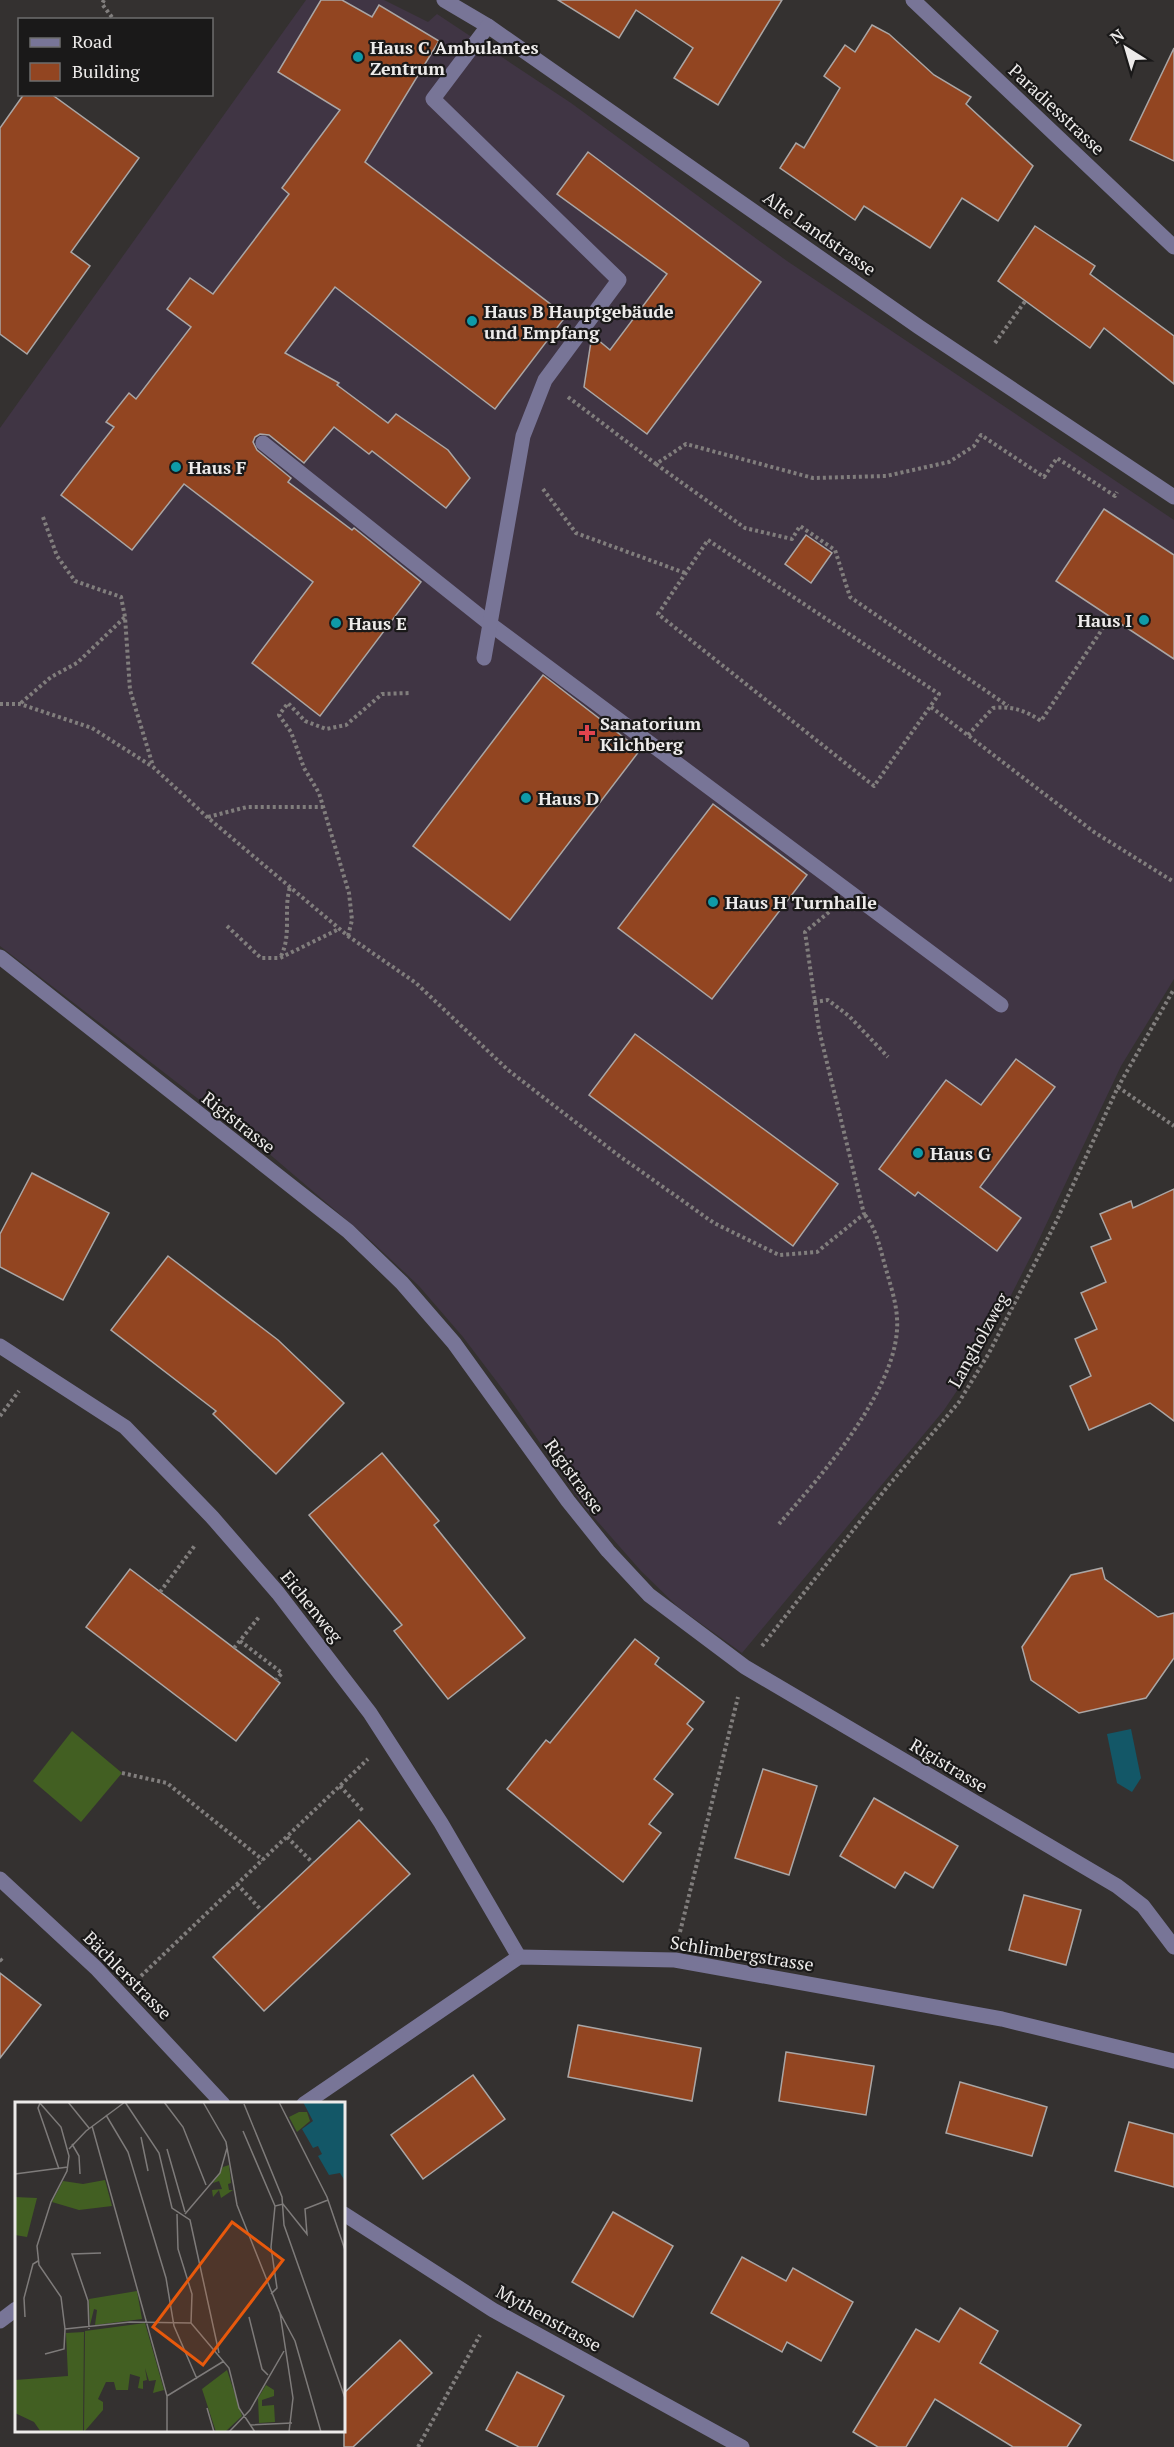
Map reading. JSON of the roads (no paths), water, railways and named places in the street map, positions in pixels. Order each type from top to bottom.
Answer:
[{"type":"street","name":"Alte Landstrasse","points":[[444,0],[488,26],[919,327],[1174,497]]},
{"type":"street","name":"Paradiesstrasse","points":[[913,0],[1174,247]]},
{"type":"street","points":[[484,658],[523,436],[545,380],[620,280],[433,99],[488,26]]},
{"type":"street","points":[[263,443],[490,624],[1001,1005]]},
{"type":"street","name":"Rigistrasse","points":[[0,957],[348,1231],[402,1283],[454,1343],[568,1501],[608,1551],[649,1595],[745,1667],[1117,1886],[1143,1906],[1174,1947]]},
{"type":"street","name":"Eichenweg","points":[[0,1346],[125,1428],[214,1519],[278,1593],[388,1740],[441,1823],[519,1957]]},
{"type":"street","name":"Bächlerstrasse","points":[[0,1879],[96,1968],[222,2102]]},
{"type":"street","points":[[305,2102],[519,1957]]},
{"type":"street","name":"Schlimbergstrasse","points":[[519,1957],[675,1960],[1002,2019],[1174,2061]]},
{"type":"street","name":"Mythenstrasse","points":[[345,2215],[493,2310],[742,2447]]},
{"type":"street","points":[[0,2320],[15,2310]]},
{"type":"water","points":[[1131,1729],[1141,1778],[1132,1792],[1117,1783],[1107,1734]]},
{"type":"place","name":"Haus C Ambulantes Zentrum","points":[[358,57]]},
{"type":"place","name":"Haus B Hauptgebäude und Empfang","points":[[472,321]]},
{"type":"place","name":"Haus F","points":[[176,467]]},
{"type":"place","name":"Haus I","points":[[1144,620]]},
{"type":"place","name":"Haus E","points":[[336,623]]},
{"type":"place","name":"Sanatorium Kilchberg","points":[[587,733]]},
{"type":"place","name":"Haus D","points":[[526,798]]},
{"type":"place","name":"Haus H Turnhalle","points":[[713,902]]},
{"type":"place","name":"Haus G","points":[[918,1153]]}]
